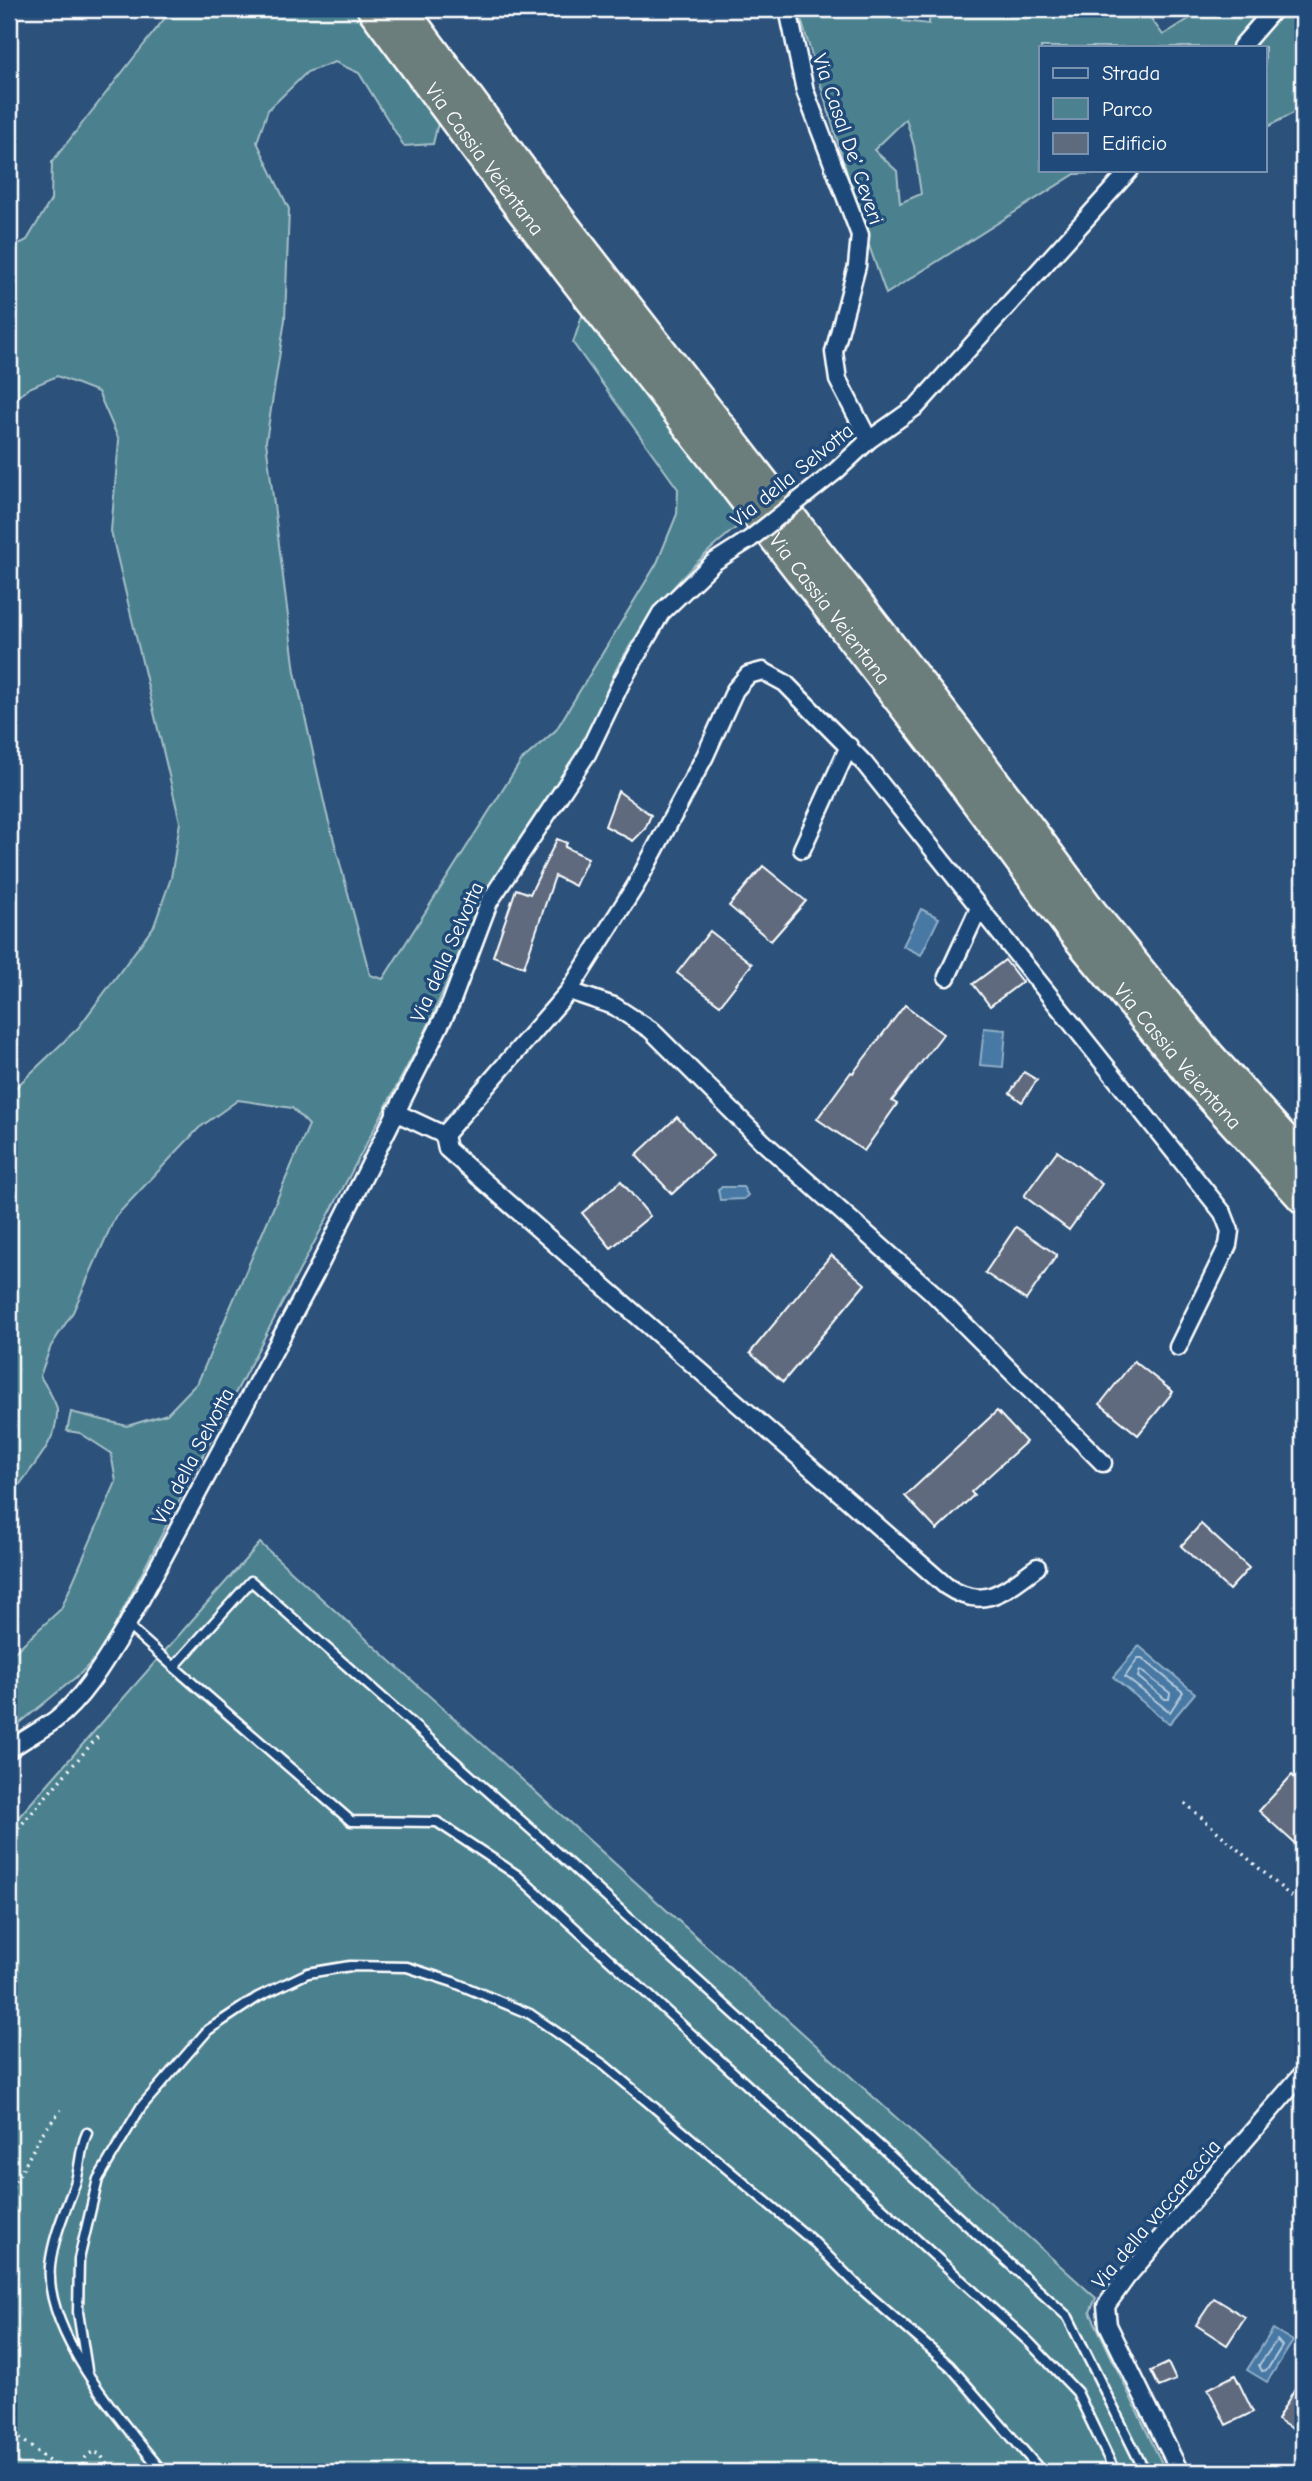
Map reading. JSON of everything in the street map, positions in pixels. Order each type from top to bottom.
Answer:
[{"type":"highway","name":"Via Cassia Veientana","points":[[373,9],[519,206],[937,748],[1071,929],[1195,1079],[1303,1198]]},
{"type":"highway","name":"Via Cassia Veientana","points":[[402,9],[540,195],[957,732],[1092,913],[1210,1057],[1303,1160]]},
{"type":"street","name":"Via Casal De' Ceveri","points":[[788,9],[805,91],[860,235],[856,266],[834,352],[838,380],[869,440]]},
{"type":"street","points":[[1242,46],[1274,9]]},
{"type":"street","name":"Via della Selvotta","points":[[9,1750],[56,1719],[71,1704],[104,1662],[127,1625],[315,1274],[451,1003],[489,902],[587,754],[622,681],[661,613],[714,562],[750,539],[836,471],[869,440],[917,406],[1128,172]]},
{"type":"street","points":[[444,1135],[569,991],[636,886],[743,679],[758,671],[779,679],[849,746],[1228,1223],[1229,1240],[1225,1253],[1178,1347]]},
{"type":"street","points":[[802,849],[849,746]]},
{"type":"street","points":[[947,977],[979,908]]},
{"type":"street","points":[[569,991],[614,1006],[651,1031],[762,1141],[932,1292],[1103,1463]]},
{"type":"street","points":[[395,1112],[444,1135]]},
{"type":"street","points":[[444,1135],[447,1149],[946,1586],[967,1598],[982,1599],[1005,1590],[1037,1567]]},
{"type":"street","name":"Via della vaccareccia","points":[[1180,2472],[1108,2325],[1106,2306],[1126,2278],[1303,2073]]},
{"type":"lane","points":[[174,1667],[251,1581],[543,1840],[1068,2317],[1145,2472]]},
{"type":"lane","points":[[127,1625],[351,1821],[437,1822],[517,1875],[1029,2342],[1077,2392],[1115,2472]]},
{"type":"lane","points":[[87,2370],[78,2312],[79,2259],[99,2179],[141,2108],[208,2031],[258,1997],[307,1973],[350,1966],[407,1967],[453,1982],[530,2014],[604,2065],[815,2243],[858,2286],[950,2366],[1042,2472]]},
{"type":"lane","points":[[87,2133],[81,2146],[78,2173],[62,2216],[50,2269],[55,2302],[63,2325],[114,2414],[163,2472]]},
{"type":"path","points":[[9,1839],[100,1734]]},
{"type":"path","points":[[1185,1803],[1303,1907]]},
{"type":"path","points":[[9,2194],[41,2135],[61,2110]]},
{"type":"path","points":[[9,2429],[62,2472]]},
{"type":"path","points":[[83,2472],[82,2462],[85,2456],[93,2452],[100,2454],[113,2472]]},
{"type":"green space","points":[[172,9],[355,9],[438,123],[433,144],[404,146],[359,73],[335,62],[307,72],[268,110],[257,142],[289,209],[285,320],[266,441],[295,672],[326,811],[370,975],[383,979],[521,761],[556,730],[657,563],[677,514],[678,489],[573,343],[583,313],[750,517],[694,565],[646,622],[614,674],[583,749],[491,884],[417,1048],[102,1651],[81,1673],[9,1732],[9,1657],[61,1609],[116,1482],[111,1453],[80,1433],[67,1431],[71,1412],[127,1426],[167,1414],[198,1382],[309,1125],[292,1108],[238,1100],[199,1128],[115,1217],[73,1312],[51,1346],[40,1376],[57,1410],[53,1435],[40,1458],[9,1500],[9,1094],[78,1028],[154,926],[171,878],[180,822],[111,531],[119,440],[98,392],[57,376],[29,388],[9,403],[9,249],[27,240],[51,200],[52,162]]},
{"type":"green space","points":[[798,9],[902,9],[903,21],[929,24],[930,9],[1144,9],[1163,35],[1205,9],[1303,9],[1303,108],[1266,127],[1266,46],[1039,46],[1039,172],[1128,172],[1075,174],[886,294],[866,237]],"holes":[[[906,119],[914,146],[921,194],[900,203],[897,171],[874,150]]]},
{"type":"green space","points":[[260,1543],[1096,2298],[1090,2312],[1166,2472],[9,2472],[9,1828]]},
{"type":"water","points":[[921,909],[939,918],[921,955],[903,946]]},
{"type":"water","points":[[984,1028],[1006,1030],[1003,1067],[980,1065]]},
{"type":"water","points":[[743,1187],[748,1195],[744,1199],[720,1200],[718,1189]]},
{"type":"water","points":[[1139,1646],[1195,1693],[1169,1724],[1113,1677]]},
{"type":"water","points":[[1273,2329],[1293,2341],[1267,2382],[1247,2370]]},
{"type":"building","points":[[618,791],[651,815],[645,829],[633,841],[605,826]]},
{"type":"building","points":[[557,839],[567,843],[565,847],[588,858],[575,886],[555,876],[524,967],[493,956],[516,889],[530,894]]},
{"type":"building","points":[[763,866],[806,901],[771,941],[729,906]]},
{"type":"building","points":[[710,931],[752,964],[720,1005],[677,973]]},
{"type":"building","points":[[1005,960],[1022,982],[990,1006],[973,984]]},
{"type":"building","points":[[905,1005],[943,1034],[892,1101],[897,1104],[864,1151],[817,1119]]},
{"type":"building","points":[[1024,1072],[1037,1080],[1022,1102],[1010,1093]]},
{"type":"building","points":[[677,1117],[713,1156],[672,1194],[636,1155]]},
{"type":"building","points":[[1057,1151],[1102,1184],[1069,1230],[1024,1196]]},
{"type":"building","points":[[621,1181],[650,1216],[611,1248],[582,1213]]},
{"type":"building","points":[[1016,1227],[1057,1255],[1026,1300],[985,1273]]},
{"type":"building","points":[[831,1255],[865,1284],[783,1382],[750,1353]]},
{"type":"building","points":[[1134,1361],[1173,1392],[1138,1435],[1100,1404]]},
{"type":"building","points":[[997,1411],[1026,1442],[971,1492],[974,1495],[937,1530],[905,1496]]},
{"type":"building","points":[[1201,1524],[1249,1568],[1229,1590],[1181,1546]]},
{"type":"building","points":[[1292,1775],[1303,1786],[1303,1851],[1259,1811]]},
{"type":"building","points":[[1214,2298],[1245,2317],[1227,2345],[1196,2325]]},
{"type":"building","points":[[1168,2363],[1176,2380],[1159,2387],[1151,2371]]},
{"type":"building","points":[[1303,2374],[1303,2435],[1277,2420]]},
{"type":"building","points":[[1235,2375],[1253,2412],[1226,2425],[1208,2389]]}]
